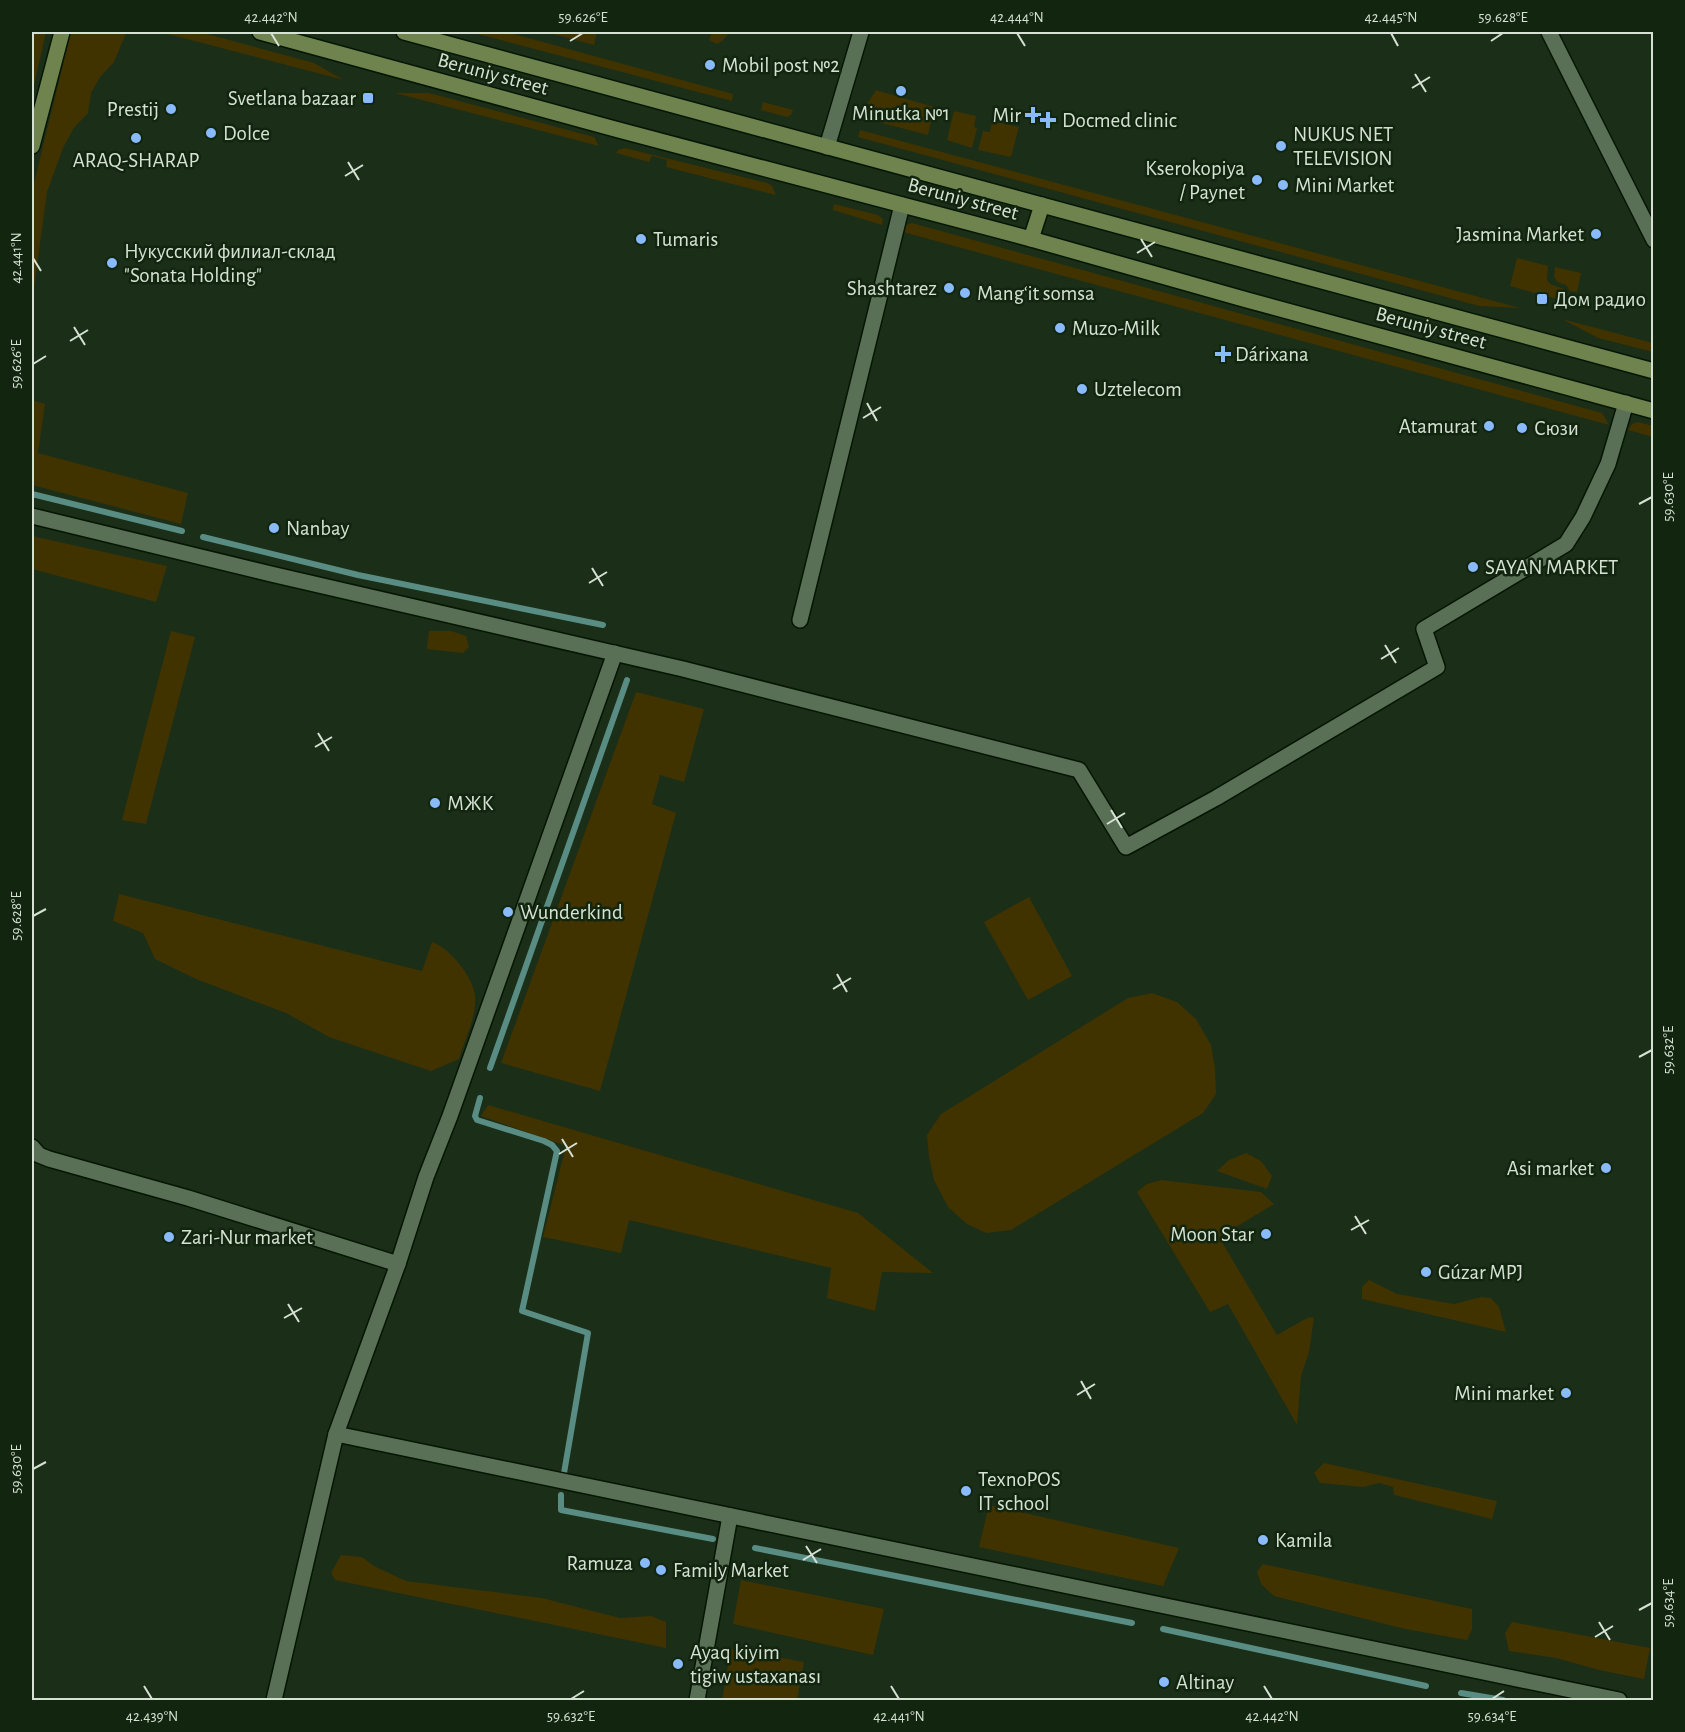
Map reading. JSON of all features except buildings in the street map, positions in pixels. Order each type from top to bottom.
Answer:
[{"type":"main road","points":[[32,146],[62,32]]},
{"type":"main road","name":"Beruniy street","points":[[260,32],[1031,239],[1653,411]]},
{"type":"main road","name":"Beruniy street","points":[[404,32],[1653,371]]},
{"type":"main road","points":[[1031,239],[1041,206]]},
{"type":"street","points":[[827,147],[861,32]]},
{"type":"street","points":[[1549,32],[1653,240]]},
{"type":"street","points":[[800,620],[902,205]]},
{"type":"street","points":[[32,516],[282,577],[615,653],[1079,770],[1126,847],[1216,798],[1437,668],[1424,629],[1566,544],[1583,517],[1608,464],[1626,403]]},
{"type":"street","points":[[274,1701],[336,1434],[615,653]]},
{"type":"street","points":[[32,1147],[39,1155],[50,1159],[188,1198],[398,1264]]},
{"type":"street","points":[[336,1434],[1619,1701]]},
{"type":"street","points":[[697,1701],[730,1516]]},
{"type":"shaded area","points":[[32,32],[46,32],[32,95]]},
{"type":"shaded area","points":[[71,32],[126,33],[114,62],[100,77],[91,93],[88,113],[73,129],[63,148],[47,192],[32,303],[32,191]]},
{"type":"shaded area","points":[[160,32],[200,32],[314,63],[344,80]]},
{"type":"shaded area","points":[[470,32],[506,32],[733,94],[732,101]]},
{"type":"shaded area","points":[[554,32],[597,32],[594,45],[553,34]]},
{"type":"shaded area","points":[[712,32],[730,32],[717,44],[709,40]]},
{"type":"shaded area","points":[[876,90],[934,107],[928,135],[859,117]]},
{"type":"shaded area","points":[[395,93],[429,93],[594,137],[599,146]]},
{"type":"shaded area","points":[[763,102],[793,110],[787,117],[761,110]]},
{"type":"shaded area","points":[[954,111],[976,116],[974,127],[977,128],[972,148],[947,140]]},
{"type":"shaded area","points":[[992,121],[1019,127],[1011,157],[978,150],[983,131],[990,132]]},
{"type":"shaded area","points":[[860,130],[1520,308],[1479,306],[858,137]]},
{"type":"shaded area","points":[[625,148],[767,183],[772,186],[776,195],[666,167],[667,160],[652,156],[649,162],[616,153]]},
{"type":"shaded area","points":[[834,204],[878,215],[883,219],[882,225],[833,210]]},
{"type":"shaded area","points":[[912,223],[1602,413],[1609,425],[903,232],[906,225]]},
{"type":"shaded area","points":[[1517,258],[1548,266],[1547,280],[1550,284],[1564,289],[1567,294],[1577,295],[1575,304],[1510,286]]},
{"type":"shaded area","points":[[1555,267],[1581,273],[1577,292],[1570,291],[1566,285],[1557,282],[1554,277]]},
{"type":"shaded area","points":[[1562,319],[1653,343],[1653,352],[1598,338]]},
{"type":"shaded area","points":[[32,400],[45,404],[38,453],[188,493],[181,524],[32,485]]},
{"type":"shaded area","points":[[1638,422],[1653,426],[1653,437],[1628,430],[1632,424]]},
{"type":"shaded area","points":[[32,536],[167,566],[156,602],[32,569]]},
{"type":"shaded area","points":[[171,631],[195,637],[146,824],[122,820]]},
{"type":"shaded area","points":[[429,631],[451,631],[466,636],[469,647],[463,653],[427,649]]},
{"type":"shaded area","points":[[636,692],[704,709],[684,782],[660,775],[652,804],[676,813],[600,1091],[501,1063]]},
{"type":"shaded area","points":[[119,894],[422,971],[432,942],[439,945],[453,956],[465,972],[475,995],[472,1019],[459,1059],[431,1071],[329,1037],[286,1013],[196,979],[155,959],[143,933],[113,921]]},
{"type":"shaded area","points":[[1029,897],[1072,976],[1028,1000],[984,922]]},
{"type":"shaded area","points":[[1152,993],[1177,1002],[1196,1019],[1211,1045],[1216,1094],[1203,1113],[1011,1230],[986,1233],[967,1224],[948,1207],[934,1180],[927,1135],[941,1114],[1128,998]]},
{"type":"shaded area","points":[[488,1105],[858,1213],[933,1273],[882,1272],[875,1311],[827,1298],[831,1268],[629,1220],[621,1253],[543,1237],[566,1146],[481,1116]]},
{"type":"shaded area","points":[[1246,1153],[1261,1161],[1272,1176],[1267,1189],[1217,1171],[1229,1160]]},
{"type":"shaded area","points":[[1161,1180],[1261,1192],[1274,1204],[1219,1237],[1277,1335],[1309,1317],[1314,1318],[1309,1352],[1301,1376],[1297,1425],[1228,1304],[1210,1312],[1137,1192],[1147,1184]]},
{"type":"shaded area","points":[[1369,1280],[1397,1294],[1454,1304],[1481,1297],[1491,1298],[1499,1307],[1506,1332],[1362,1299],[1362,1287]]},
{"type":"shaded area","points":[[1324,1463],[1497,1501],[1492,1519],[1394,1495],[1393,1487],[1379,1483],[1363,1487],[1320,1483],[1314,1473]]},
{"type":"shaded area","points":[[989,1505],[1179,1548],[1163,1586],[979,1547]]},
{"type":"shaded area","points":[[341,1555],[362,1557],[374,1566],[406,1581],[542,1598],[620,1618],[651,1616],[666,1622],[666,1648],[335,1580],[331,1573]]},
{"type":"shaded area","points":[[1263,1564],[1472,1609],[1472,1629],[1467,1640],[1405,1629],[1274,1596],[1261,1584],[1257,1572]]},
{"type":"shaded area","points":[[741,1580],[884,1609],[873,1655],[733,1624]]},
{"type":"shaded area","points":[[1512,1622],[1650,1648],[1644,1679],[1556,1658],[1509,1651],[1505,1633]]},
{"type":"shaded area","points":[[731,1649],[804,1662],[797,1700],[722,1700]]},
{"type":"waterway","points":[[32,494],[182,531]]},
{"type":"waterway","points":[[203,537],[358,575],[603,625]]},
{"type":"waterway","points":[[490,1068],[627,680]]},
{"type":"waterway","points":[[480,1098],[475,1116],[477,1120],[544,1141],[557,1151],[522,1311],[588,1333],[564,1473]]},
{"type":"waterway","points":[[561,1495],[561,1510],[713,1539]]},
{"type":"waterway","points":[[755,1548],[1132,1623]]},
{"type":"waterway","points":[[1163,1629],[1426,1686]]},
{"type":"waterway","points":[[1461,1693],[1503,1700]]},
{"type":"place","name":"Mobil post №2","points":[[710,65]]},
{"type":"place","name":"Minutka №1","points":[[901,91]]},
{"type":"place","name":"Svetlana bazaar","points":[[368,98]]},
{"type":"place","name":"Prestij","points":[[171,109]]},
{"type":"place","name":"Mir","points":[[1033,115]]},
{"type":"place","name":"Docmed clinic","points":[[1048,120]]},
{"type":"place","name":"Dolce","points":[[211,133]]},
{"type":"place","name":"ARAQ-SHARAP","points":[[136,138]]},
{"type":"place","name":"NUKUS NET TELEVISION","points":[[1281,146]]},
{"type":"place","name":"Kserokopiya / Paynet","points":[[1257,180]]},
{"type":"place","name":"Mini Market","points":[[1283,185]]},
{"type":"place","name":"Jasmina Market","points":[[1596,234]]},
{"type":"place","name":"Tumaris","points":[[641,239]]},
{"type":"place","name":"Нукусский филиал-склад \"Sonata Holding\"","points":[[112,263]]},
{"type":"place","name":"Shashtarez","points":[[949,288]]},
{"type":"place","name":"Mangʻit somsa","points":[[965,293]]},
{"type":"place","name":"Дом радио","points":[[1542,299]]},
{"type":"place","name":"Muzo-Milk","points":[[1060,328]]},
{"type":"place","name":"Dárixana","points":[[1223,354]]},
{"type":"place","name":"Uztelecom","points":[[1082,389]]},
{"type":"place","name":"Atamurat","points":[[1489,426]]},
{"type":"place","name":"Сюзи","points":[[1522,428]]},
{"type":"place","name":"Nanbay","points":[[274,528]]},
{"type":"place","name":"SAYAN MARKET","points":[[1473,567]]},
{"type":"place","name":"МЖК","points":[[435,803]]},
{"type":"place","name":"Wunderkind","points":[[508,912]]},
{"type":"place","name":"Asi market","points":[[1606,1168]]},
{"type":"place","name":"Moon Star","points":[[1266,1234]]},
{"type":"place","name":"Zari-Nur market","points":[[169,1237]]},
{"type":"place","name":"Gúzar MPJ","points":[[1426,1272]]},
{"type":"place","name":"Mini market","points":[[1566,1393]]},
{"type":"place","name":"TexnoPOS IT school","points":[[966,1491]]},
{"type":"place","name":"Kamila","points":[[1263,1540]]},
{"type":"place","name":"Ramuza","points":[[645,1563]]},
{"type":"place","name":"Family Market","points":[[661,1570]]},
{"type":"place","name":"Ayaq kiyim tigiw ustaxanası","points":[[678,1664]]},
{"type":"place","name":"Altinay","points":[[1164,1682]]}]
